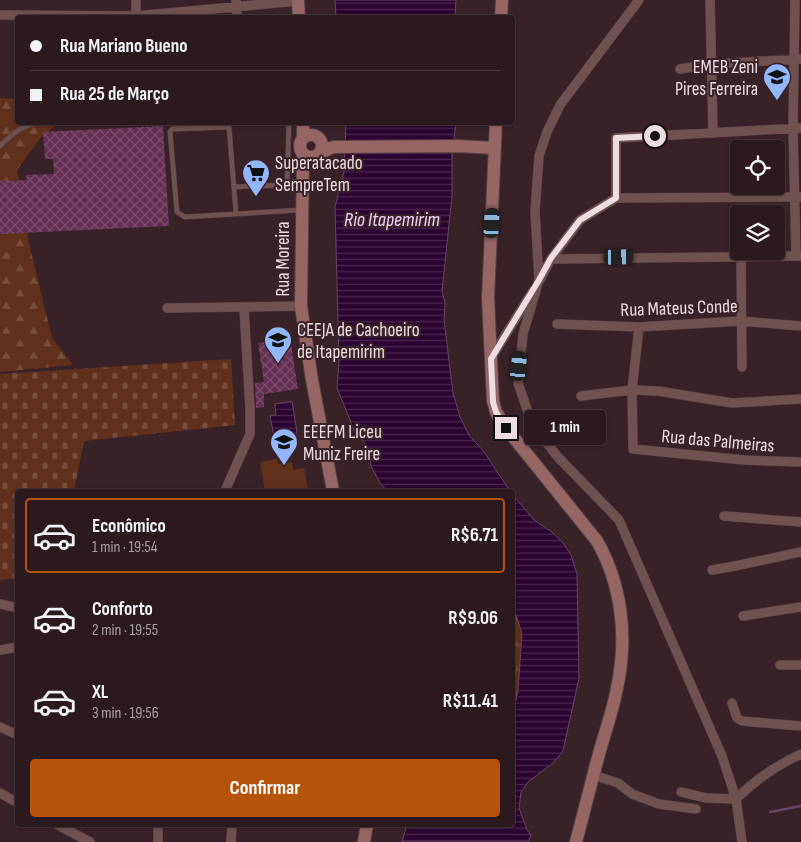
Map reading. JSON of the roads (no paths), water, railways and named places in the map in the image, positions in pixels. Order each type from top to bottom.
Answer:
[{"type":"street","points":[[136,0],[136,15]]},
{"type":"street","points":[[501,15],[502,0]]},
{"type":"street","points":[[639,0],[560,105],[547,132],[539,156],[535,212],[539,280],[522,334],[518,383],[532,424],[557,456],[619,520],[712,729],[736,799],[742,842]]},
{"type":"street","points":[[710,0],[713,133]]},
{"type":"street","points":[[785,256],[799,256],[798,59],[795,0]]},
{"type":"street","points":[[151,15],[236,4],[298,1],[299,15]]},
{"type":"street","points":[[0,15],[15,15]]},
{"type":"street","points":[[680,69],[712,64],[798,59]]},
{"type":"street","points":[[305,125],[319,147]]},
{"type":"street","points":[[308,125],[319,147]]},
{"type":"street","points":[[496,125],[488,298],[493,402],[496,412],[506,428],[597,541],[607,557],[616,583],[620,608],[623,636],[618,687],[576,842]]},
{"type":"street","points":[[616,198],[616,138],[797,128]]},
{"type":"street","points":[[319,147],[458,146],[495,148]]},
{"type":"street","name":"Rua Moreira","points":[[319,147],[302,174],[301,306],[312,380],[333,489]]},
{"type":"street","points":[[491,359],[551,258],[580,220],[616,198],[798,197]]},
{"type":"street","points":[[551,258],[730,256]]},
{"type":"street","points":[[741,260],[742,367]]},
{"type":"street","points":[[167,308],[301,306]]},
{"type":"street","points":[[226,489],[250,434],[244,308]]},
{"type":"street","name":"Rua Mateus Conde","points":[[557,324],[639,327],[741,321],[801,326]]},
{"type":"street","points":[[632,390],[639,327]]},
{"type":"street","points":[[581,396],[632,390],[658,391],[732,403],[801,399]]},
{"type":"street","name":"Rua das Palmeiras","points":[[632,390],[633,449],[744,460],[801,462]]},
{"type":"street","points":[[724,516],[801,522]]},
{"type":"street","points":[[712,570],[801,552]]},
{"type":"street","points":[[0,604],[15,607]]},
{"type":"street","points":[[742,616],[801,607]]},
{"type":"street","points":[[0,650],[15,648]]},
{"type":"street","points":[[780,665],[801,664]]},
{"type":"street","points":[[732,703],[737,718],[742,722],[801,726]]},
{"type":"street","points":[[0,727],[15,734]]},
{"type":"street","points":[[681,792],[706,798],[736,799],[752,782],[780,764],[801,754]]},
{"type":"street","points":[[593,775],[618,783],[632,794],[659,804],[696,809]]},
{"type":"street","points":[[0,793],[15,800]]},
{"type":"street","points":[[62,827],[90,842]]},
{"type":"street","points":[[158,827],[158,842]]},
{"type":"street","points":[[231,842],[232,827]]},
{"type":"street","points":[[364,842],[366,827]]},
{"type":"lane","points":[[0,146],[16,132],[28,125]]},
{"type":"lane","points":[[234,187],[284,185],[287,183],[289,125]]},
{"type":"lane","points":[[236,213],[229,127],[172,129],[170,132],[177,212],[185,217],[301,210]]},
{"type":"water","points":[[335,0],[456,0],[455,15],[336,15]]},
{"type":"water","name":"Rio Itapemirim","points":[[346,125],[456,125],[452,152],[452,196],[442,291],[445,303],[444,320],[453,393],[460,417],[469,435],[484,452],[509,489],[385,489],[371,466],[366,445],[355,432],[337,388],[339,361],[335,207],[344,172]]},
{"type":"water","points":[[292,401],[297,433],[274,436],[270,416],[276,415],[275,404]]},
{"type":"water","points":[[515,497],[534,520],[552,532],[563,543],[571,555],[577,574],[579,678],[563,751],[554,762],[528,782],[521,792],[519,808],[527,830],[531,835],[528,842],[402,842],[406,827],[515,827],[515,704],[518,691],[522,633],[515,612]]},
{"type":"waterway","points":[[770,812],[801,806]]},
{"type":"place","name":"EMEB Zeni Pires Ferreira","points":[[777,101]]},
{"type":"place","name":"Superatacado SempreTem","points":[[256,197]]},
{"type":"place","name":"CEEJA de Cachoeiro de Itapemirim","points":[[278,364]]},
{"type":"place","name":"EEEFM Liceu Muniz Freire","points":[[284,466]]}]
